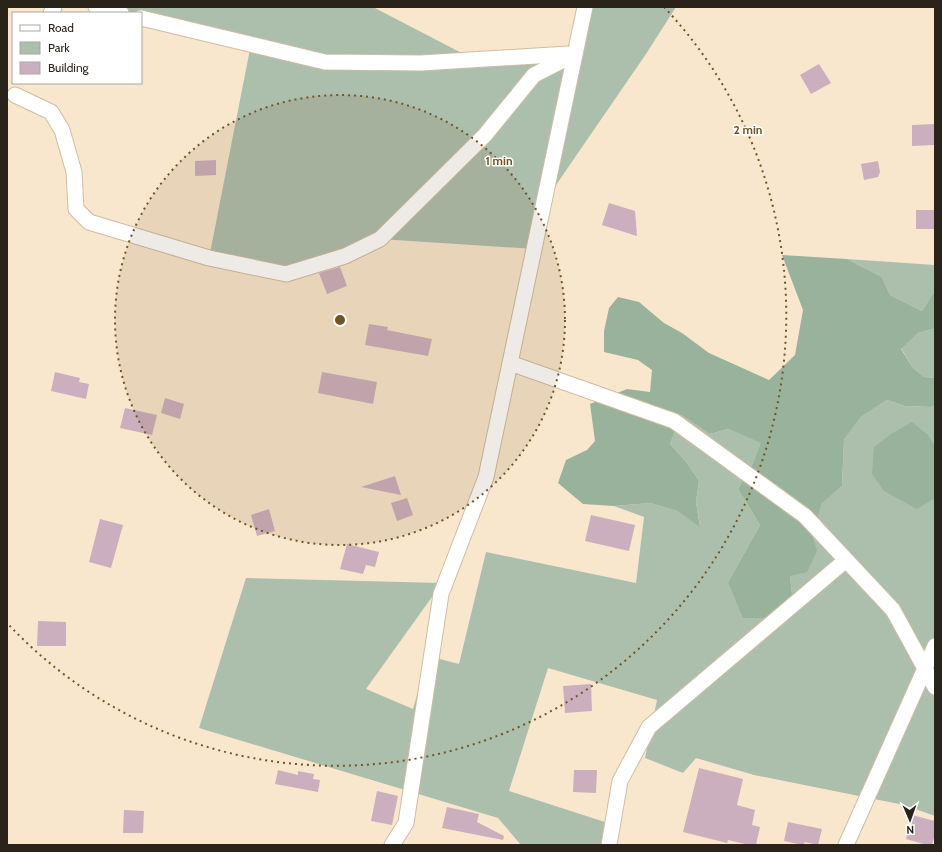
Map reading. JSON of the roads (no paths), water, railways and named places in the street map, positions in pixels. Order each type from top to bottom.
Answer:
[{"type":"street","points":[[96,7],[117,12]]},
{"type":"street","points":[[392,845],[406,823],[441,594],[486,477],[585,7]]},
{"type":"street","points":[[142,18],[325,62],[421,63],[575,54]]},
{"type":"street","points":[[14,91],[50,112],[62,130],[74,172],[76,209],[90,222],[209,258],[286,274],[345,256],[380,238],[485,135],[534,74],[575,54]]},
{"type":"street","points":[[510,363],[674,421],[805,516],[893,610],[935,687]]},
{"type":"street","points":[[609,845],[620,781],[649,727],[846,560]]},
{"type":"street","points":[[846,845],[935,646]]}]
